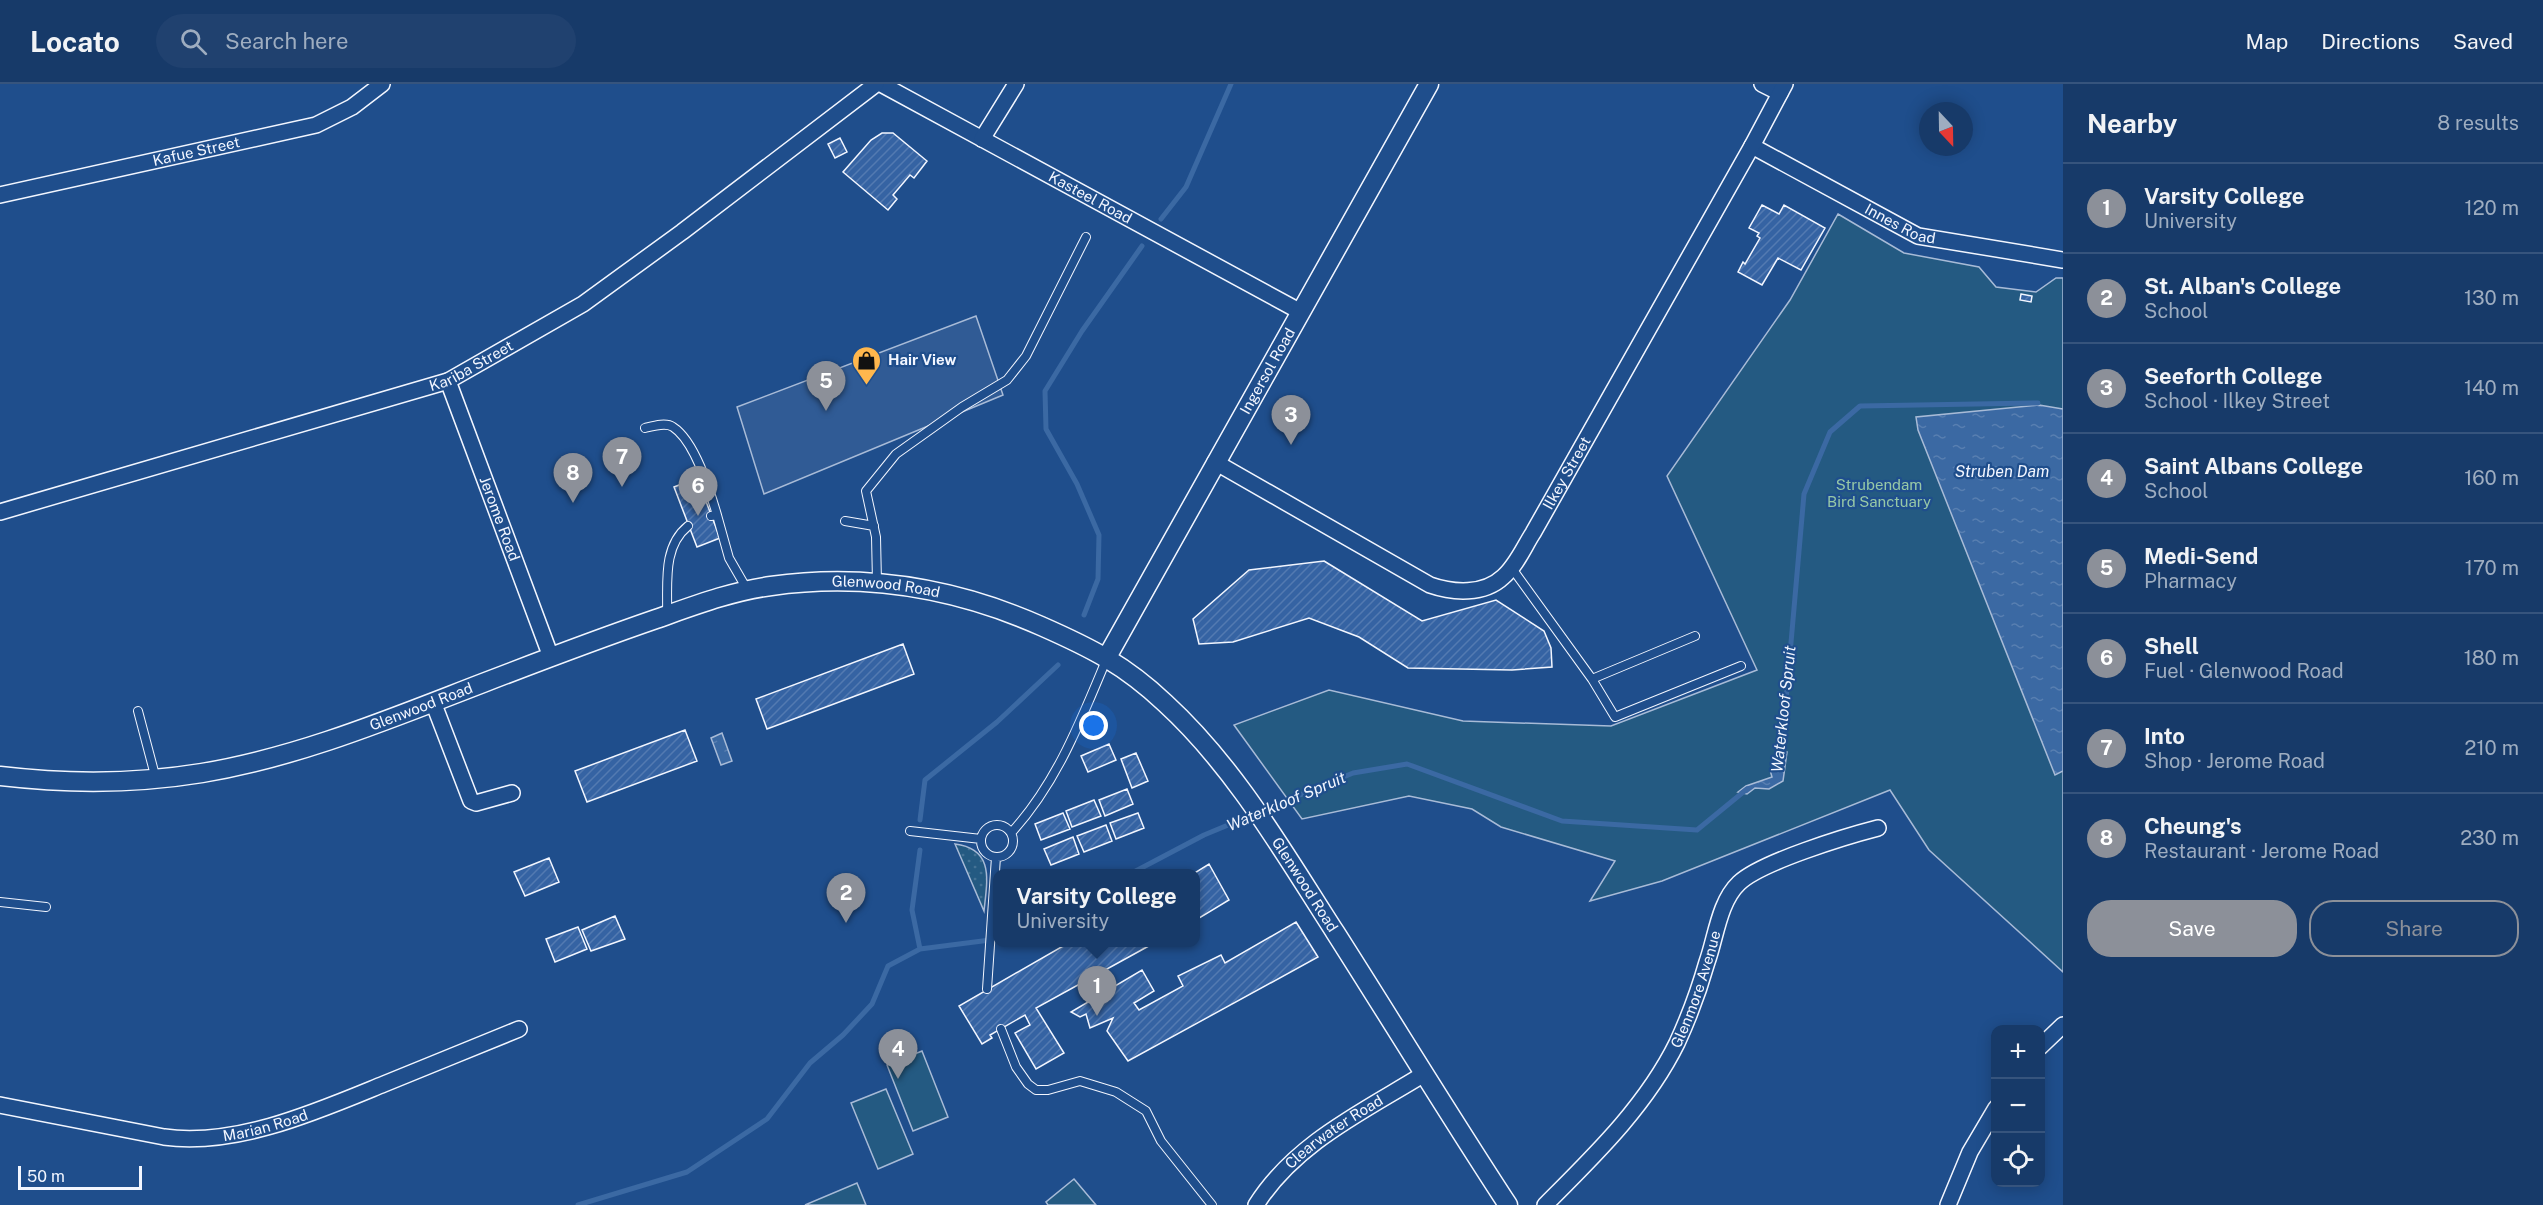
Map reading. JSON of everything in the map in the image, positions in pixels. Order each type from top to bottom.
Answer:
[{"type":"street","name":"Kafue Street","points":[[0,195],[316,125],[352,107],[382,84]]},
{"type":"street","name":"Kariba Street","points":[[0,512],[448,381],[583,304],[682,232],[876,84]]},
{"type":"street","name":"Kasteel Road","points":[[881,84],[1301,312]]},
{"type":"street","points":[[982,139],[1016,84]]},
{"type":"street","name":"Ingersol Road","points":[[1107,657],[1429,84]]},
{"type":"street","points":[[1762,84],[1782,88]]},
{"type":"street","name":"Ilkey Street","points":[[1215,462],[1430,585],[1446,590],[1473,590],[1496,582],[1511,567],[1544,513],[1752,146],[1782,88]]},
{"type":"street","name":"Innes Road","points":[[1752,146],[1918,236],[2062,259]]},
{"type":"street","name":"Jerome Road","points":[[448,381],[551,657]]},
{"type":"street","name":"Glenwood Road","points":[[0,776],[65,782],[156,779],[223,769],[282,754],[434,702],[666,615],[748,591],[815,582],[877,582],[903,585],[982,603],[1021,617],[1107,657],[1166,703],[1194,732],[1246,796],[1266,826],[1508,1205]]},
{"type":"street","points":[[434,702],[471,801],[476,803],[512,793]]},
{"type":"street","name":"Glenmore Avenue","points":[[1545,1205],[1632,1113],[1673,1051],[1695,998],[1722,912],[1736,886],[1745,878],[1764,868],[1836,840],[1878,828]]},
{"type":"street","points":[[2045,1042],[2063,1025]]},
{"type":"street","name":"Marian Road","points":[[0,1105],[164,1137],[188,1140],[210,1139],[310,1114],[519,1029]]},
{"type":"street","name":"Clearwater Road","points":[[1256,1205],[1277,1175],[1307,1147],[1424,1074]]},
{"type":"street","points":[[1948,1205],[1970,1152],[1991,1115]]},
{"type":"lane","points":[[877,582],[877,547],[866,491],[896,454],[962,407],[1007,380],[1017,370],[1086,237]]},
{"type":"lane","points":[[645,428],[666,424],[674,427],[699,463],[729,558],[748,591]]},
{"type":"lane","points":[[845,521],[874,526]]},
{"type":"lane","points":[[666,615],[670,552],[679,535],[688,526]]},
{"type":"lane","points":[[1511,567],[1592,679],[1615,717],[1741,666]]},
{"type":"lane","points":[[1592,679],[1695,636]]},
{"type":"lane","points":[[1011,833],[1037,802],[1067,749],[1089,707],[1107,657]]},
{"type":"lane","points":[[138,711],[156,779]]},
{"type":"lane","points":[[994,825],[1004,826],[1014,839],[1012,849],[1004,856],[996,857],[984,851],[981,838],[984,831],[994,825]]},
{"type":"lane","points":[[910,831],[981,838]]},
{"type":"lane","points":[[995,869],[996,857]]},
{"type":"lane","points":[[0,902],[46,907]]},
{"type":"lane","points":[[987,989],[993,918]]},
{"type":"lane","points":[[1001,1029],[1021,1075],[1036,1090],[1048,1090],[1080,1081],[1116,1092],[1146,1111],[1161,1141],[1212,1205]]},
{"type":"green space","name":"Strubendam Bird Sanctuary","points":[[1838,214],[1904,253],[1979,267],[1996,287],[2036,292],[2056,278],[2063,278],[2063,972],[1929,850],[1890,790],[1662,881],[1590,901],[1615,861],[1501,827],[1472,809],[1409,796],[1302,819],[1234,725],[1329,690],[1463,721],[1611,726],[1757,670],[1667,476],[1790,300]]},
{"type":"green space","points":[[955,844],[968,847],[983,859],[987,878],[984,911]]},
{"type":"green space","points":[[922,1051],[948,1117],[913,1131],[887,1065]]},
{"type":"green space","points":[[886,1089],[913,1154],[878,1169],[851,1103]]},
{"type":"green space","points":[[1074,1179],[1096,1205],[1048,1205],[1046,1202]]},
{"type":"green space","points":[[857,1183],[866,1205],[805,1205]]},
{"type":"shaded area","points":[[976,316],[1003,395],[764,494],[737,407]]},
{"type":"water","name":"Struben Dam","points":[[2039,405],[2063,409],[2063,771],[2055,775],[1918,430],[1916,417]]},
{"type":"water","points":[[722,733],[732,761],[721,765],[711,738]]},
{"type":"water","points":[[1787,752],[1783,781],[1769,789],[1755,788],[1747,794],[1738,792],[1746,786],[1772,777],[1770,770],[1775,768],[1776,753]]},
{"type":"building","points":[[882,133],[893,133],[927,161],[914,178],[910,175],[893,195],[897,199],[888,210],[843,172],[871,140]]},
{"type":"building","points":[[840,138],[847,152],[835,158],[828,144]]},
{"type":"building","points":[[1762,205],[1779,214],[1784,205],[1825,228],[1801,270],[1778,258],[1762,285],[1738,272],[1760,238],[1757,236],[1759,233],[1749,228]]},
{"type":"building","points":[[2021,294],[2032,296],[2031,302],[2020,300]]},
{"type":"building","points":[[697,478],[720,538],[697,547],[674,487]]},
{"type":"building","points":[[1324,561],[1422,621],[1496,600],[1544,631],[1551,648],[1552,667],[1512,670],[1408,668],[1359,637],[1309,618],[1233,642],[1199,644],[1193,619],[1249,570]]},
{"type":"building","points":[[903,644],[914,674],[767,729],[756,699]]},
{"type":"building","points":[[685,730],[697,761],[587,802],[575,771]]},
{"type":"building","points":[[1109,744],[1116,760],[1088,772],[1081,756]]},
{"type":"building","points":[[1136,753],[1148,781],[1132,788],[1121,759]]},
{"type":"building","points":[[1127,789],[1133,804],[1105,816],[1099,800]]},
{"type":"building","points":[[1094,800],[1101,816],[1072,827],[1066,811]]},
{"type":"building","points":[[1063,813],[1070,829],[1041,840],[1035,824]]},
{"type":"building","points":[[1138,813],[1144,828],[1116,839],[1110,823]]},
{"type":"building","points":[[1106,825],[1112,841],[1084,852],[1077,836]]},
{"type":"building","points":[[1073,837],[1079,854],[1051,865],[1044,849]]},
{"type":"building","points":[[549,858],[559,882],[525,896],[514,872]]},
{"type":"building","points":[[1209,864],[1229,900],[1200,918],[1200,870]]},
{"type":"building","points":[[615,916],[625,939],[591,951],[582,930]]},
{"type":"building","points":[[1296,922],[1318,957],[1128,1061],[1107,1031],[1113,1018],[1090,1028],[1086,1014],[1080,1017],[1071,1012],[1142,970],[1154,991],[1134,1003],[1139,1010],[1183,986],[1178,976],[1221,955],[1225,963]]},
{"type":"building","points":[[578,927],[587,949],[555,962],[546,939]]},
{"type":"building","points":[[1061,947],[1147,947],[1036,1008],[1064,1053],[1036,1069],[1015,1033],[1030,1025],[1025,1015],[990,1035],[992,1038],[982,1044],[959,1006]]},
{"type":"waterway","points":[[1161,219],[1186,187],[1231,84]]},
{"type":"waterway","points":[[1084,615],[1098,579],[1099,535],[1077,484],[1046,429],[1045,391],[1082,331],[1142,246]]},
{"type":"waterway","name":"Waterkloof Spruit","points":[[1781,757],[1804,494],[1830,432],[1860,406],[2038,403]]},
{"type":"waterway","points":[[920,820],[925,780],[997,722],[1058,665]]},
{"type":"waterway","name":"Waterkloof Spruit","points":[[1139,869],[1204,835],[1353,773],[1407,764],[1562,821],[1697,830],[1747,789]]},
{"type":"waterway","points":[[920,850],[912,910],[920,949]]},
{"type":"waterway","name":"Waterkloof Spruit","points":[[578,1205],[687,1172],[767,1119],[810,1063],[843,1035],[872,1004],[888,966],[920,949],[993,940]]},
{"type":"place","name":"Hair View","points":[[867,386]]},
{"type":"place","name":"Medi-Send","points":[[826,411]]},
{"type":"place","name":"Seeforth College","points":[[1291,445]]},
{"type":"place","name":"Into","points":[[622,487]]},
{"type":"place","name":"Cheung's","points":[[573,503]]},
{"type":"place","name":"Shell","points":[[698,516]]},
{"type":"place","name":"St. Alban's College","points":[[846,923]]},
{"type":"place","name":"Varsity College","points":[[1097,1016]]},
{"type":"place","name":"Saint Albans College","points":[[898,1079]]}]
